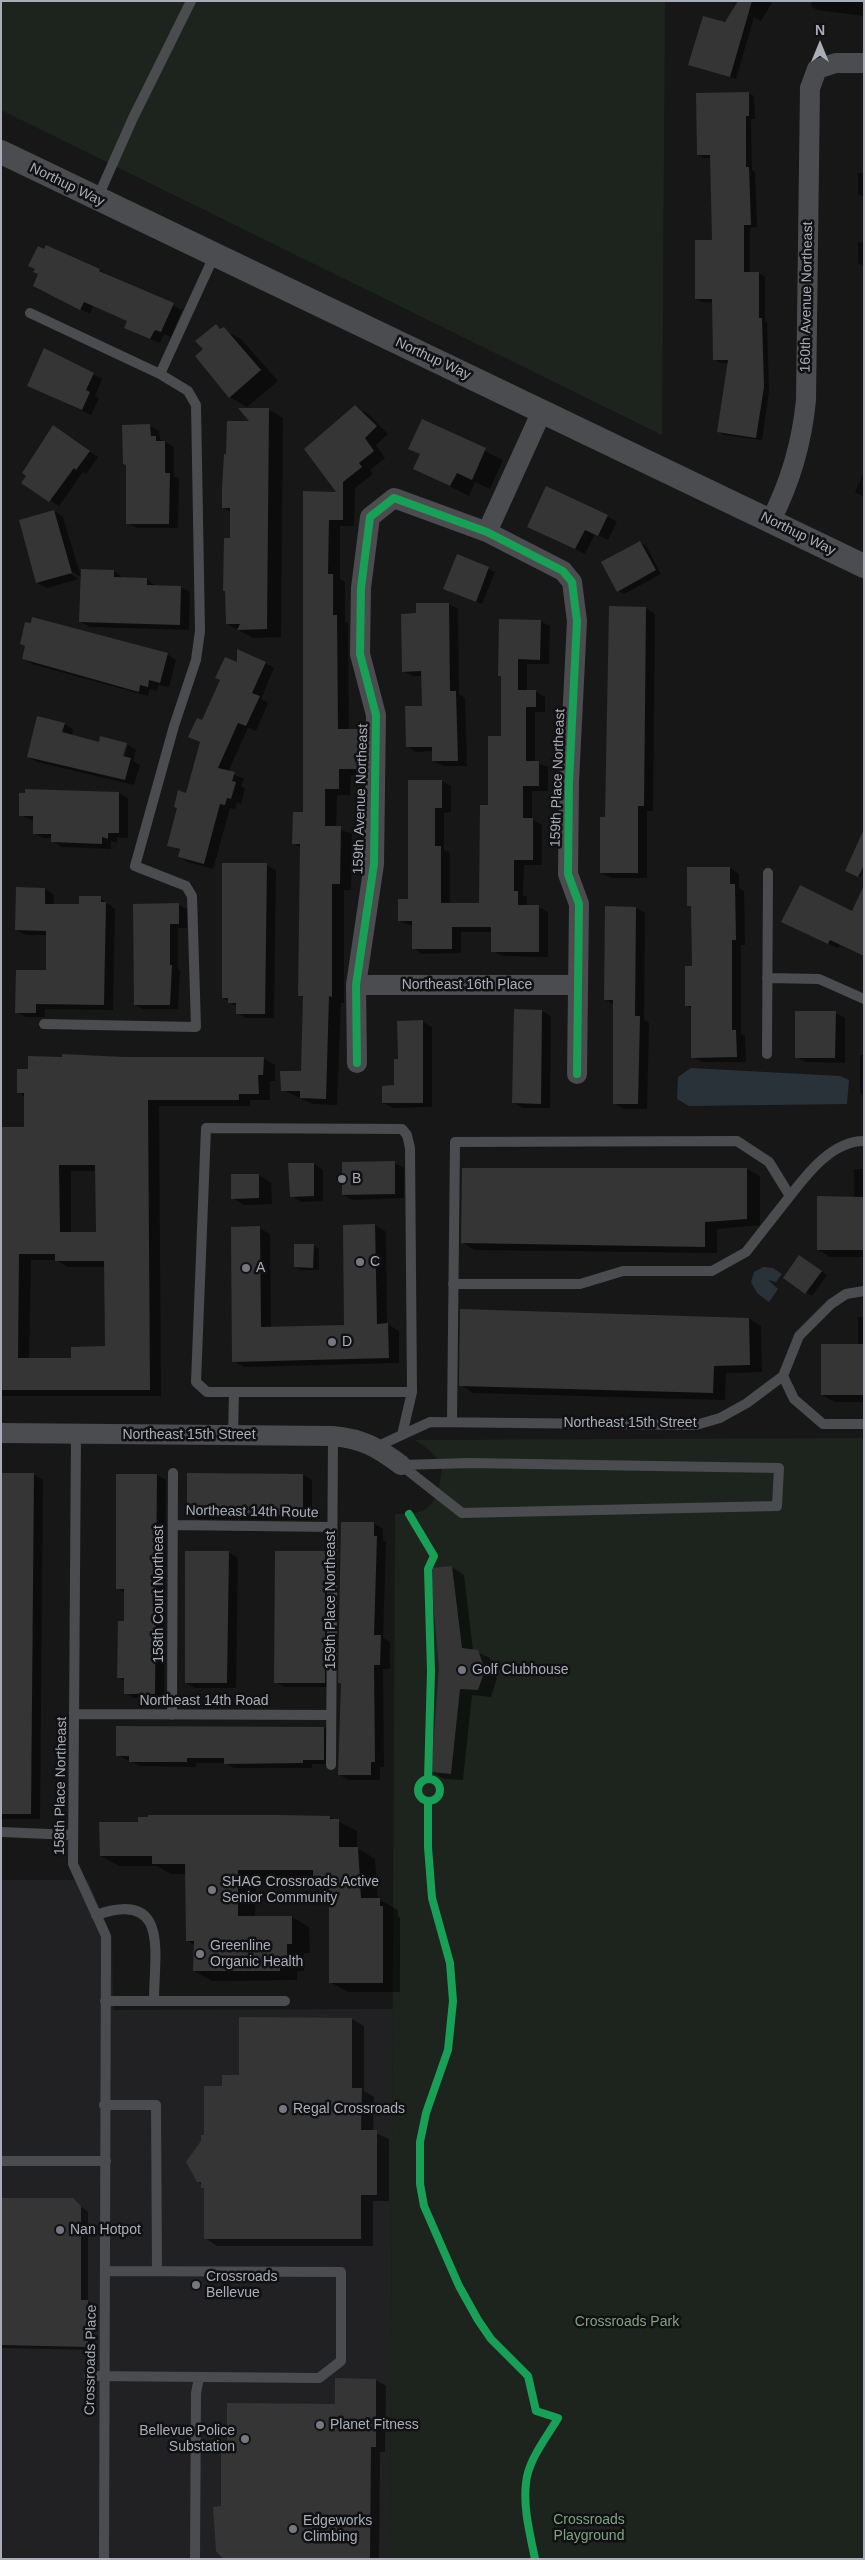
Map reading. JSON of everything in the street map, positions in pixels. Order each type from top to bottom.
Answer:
[{"type":"street","name":"160th Avenue Northeast","points":[[771,520],[780,502],[797,452],[805,417],[810,88],[817,69],[836,63],[864,63]]},
{"type":"street","name":"Northup Way","points":[[1,153],[864,566]]},
{"type":"street","points":[[487,532],[542,411]]},
{"type":"street","name":"159th Avenue Northeast","points":[[357,1064],[356,985],[374,864],[376,715],[360,654],[361,588],[370,518],[394,498],[487,532]]},
{"type":"street","name":"159th Place Northeast","points":[[487,532],[563,571],[572,582],[576,597],[577,621],[569,782],[568,874],[579,904],[577,1074]]},
{"type":"street","name":"Northeast 16th Place","points":[[356,985],[578,985]]},
{"type":"street","name":"Northeast 15th Street","points":[[1,1433],[333,1436],[355,1438],[376,1446],[402,1465]]},
{"type":"lane","points":[[97,200],[133,118],[191,1]]},
{"type":"lane","points":[[160,374],[214,256]]},
{"type":"lane","points":[[30,313],[160,374],[188,391],[196,405],[200,631],[196,660],[174,726],[135,866],[186,886],[192,896],[196,1026],[44,1024]]},
{"type":"lane","points":[[767,1054],[768,873]]},
{"type":"lane","points":[[767,978],[819,979],[864,999]]},
{"type":"lane","points":[[402,1435],[412,1392],[410,1148],[407,1135],[402,1129],[206,1128],[196,1382],[207,1392],[412,1392]]},
{"type":"lane","points":[[452,1422],[455,1142],[737,1140],[769,1162],[790,1196]]},
{"type":"lane","points":[[453,1284],[580,1284],[623,1271],[712,1272],[746,1252],[815,1163],[854,1141],[864,1141]]},
{"type":"lane","points":[[864,1291],[846,1294],[831,1304],[799,1336],[783,1376],[794,1399],[823,1424],[864,1424]]},
{"type":"lane","name":"Northeast 15th Street","points":[[376,1446],[430,1422],[696,1425],[720,1418],[747,1403],[783,1376]]},
{"type":"lane","points":[[234,1393],[234,1435]]},
{"type":"lane","name":"158th Place Northeast","points":[[76,1434],[76,1714],[72,1835],[73,1864],[106,1936],[104,2105],[106,2161]]},
{"type":"lane","name":"159th Place Northeast","points":[[332,1765],[331,1527],[333,1436]]},
{"type":"lane","points":[[470,1463],[778,1468],[776,1506],[462,1514],[402,1465],[470,1463]]},
{"type":"lane","name":"158th Court Northeast","points":[[172,1715],[173,1473]]},
{"type":"lane","name":"Northeast 14th Route","points":[[173,1525],[331,1527]]},
{"type":"lane","name":"Northeast 14th Road","points":[[76,1714],[331,1715]]},
{"type":"lane","points":[[1,1832],[72,1835]]},
{"type":"lane","points":[[96,1915],[130,1907],[146,1916],[154,1930],[154,2001]]},
{"type":"lane","points":[[105,2001],[285,2001]]},
{"type":"lane","points":[[104,2105],[156,2105],[157,2271]]},
{"type":"lane","points":[[1,2162],[106,2161]]},
{"type":"lane","name":"Crossroads Place","points":[[104,2559],[106,2161]]},
{"type":"lane","points":[[89,2376],[319,2378],[341,2360],[341,2272],[106,2271]]},
{"type":"lane","points":[[195,2559],[196,2393],[199,2378]]},
{"type":"shaded area","points":[[691,1068],[840,1076],[849,1080],[847,1104],[689,1106],[677,1099],[678,1077]]},
{"type":"shaded area","points":[[763,1267],[773,1268],[782,1274],[776,1282],[768,1280],[778,1289],[769,1302],[757,1293],[751,1282],[754,1272]]},
{"type":"shaded area","name":"Crossroads Bellevue","points":[[1,1880],[88,1880],[112,1938],[113,2010],[393,2009],[390,2559],[1,2559]]},
{"type":"green space","points":[[1,1],[665,1],[662,435],[1,110]]},
{"type":"green space","name":"Crossroads Park","points":[[864,1438],[864,2559],[390,2559],[395,1514],[420,1512],[426,1509],[437,1492],[442,1470],[435,1456],[414,1440]]},
{"type":"building","points":[[738,1],[752,1],[730,77],[688,65],[703,16],[725,22]]},
{"type":"building","points":[[749,92],[749,116],[746,116],[746,167],[749,167],[751,225],[744,225],[744,272],[759,272],[759,318],[762,318],[764,387],[756,438],[717,432],[728,360],[713,360],[712,299],[695,299],[695,240],[712,240],[710,155],[697,155],[696,93]]},
{"type":"building","points":[[46,245],[100,269],[99,271],[174,303],[161,332],[155,330],[150,339],[124,328],[127,321],[84,302],[80,310],[33,286],[38,274],[33,272],[35,269],[28,266],[38,246],[44,249]]},
{"type":"building","points":[[216,324],[220,329],[224,327],[261,370],[229,398],[195,356],[203,349],[195,341]]},
{"type":"building","points":[[44,348],[94,373],[86,390],[90,392],[82,410],[27,386]]},
{"type":"building","points":[[355,405],[377,426],[365,438],[374,451],[359,463],[362,467],[343,482],[343,520],[329,520],[328,574],[333,574],[333,615],[337,615],[338,729],[359,729],[358,769],[339,769],[339,789],[325,789],[325,826],[341,826],[340,884],[332,884],[332,997],[329,996],[326,1099],[300,1098],[300,1091],[281,1091],[280,1071],[301,1071],[303,996],[298,996],[300,844],[292,844],[293,812],[303,812],[303,491],[336,492],[304,449]]},
{"type":"building","points":[[238,408],[269,408],[267,629],[237,630],[240,624],[226,624],[225,591],[223,591],[224,538],[230,538],[230,508],[222,508],[222,488],[227,421],[249,421]]},
{"type":"building","points":[[422,419],[486,448],[472,480],[457,473],[450,486],[413,469],[420,454],[408,449]]},
{"type":"building","points":[[150,424],[151,436],[156,436],[156,441],[165,441],[165,473],[170,473],[169,524],[126,524],[126,465],[123,464],[122,425]]},
{"type":"building","points":[[53,425],[90,451],[76,470],[74,468],[49,502],[21,483],[26,476],[22,473]]},
{"type":"building","points":[[546,486],[608,515],[598,536],[585,530],[575,549],[527,527]]},
{"type":"building","points":[[54,510],[72,573],[36,583],[19,520]]},
{"type":"building","points":[[640,541],[656,570],[617,592],[601,562]]},
{"type":"building","points":[[457,554],[489,567],[476,602],[443,589]]},
{"type":"building","points":[[81,569],[114,570],[114,577],[147,578],[147,585],[181,586],[180,625],[79,622]]},
{"type":"building","points":[[416,603],[449,603],[450,691],[456,691],[458,761],[432,761],[432,747],[406,747],[405,706],[422,706],[421,671],[402,672],[401,614],[416,613]]},
{"type":"building","points":[[609,606],[646,607],[644,806],[638,806],[638,873],[600,873],[600,817],[605,817]]},
{"type":"building","points":[[32,617],[168,653],[160,683],[149,680],[148,687],[140,685],[139,692],[22,659],[25,646],[20,644],[25,622],[31,623]]},
{"type":"building","points":[[499,619],[541,620],[540,660],[518,659],[518,690],[536,690],[536,707],[526,707],[526,761],[539,761],[539,786],[523,786],[523,818],[533,818],[533,860],[514,860],[514,891],[518,891],[518,905],[539,905],[539,952],[491,952],[491,927],[452,927],[452,949],[412,949],[412,921],[398,921],[398,899],[408,899],[408,780],[442,780],[442,808],[435,808],[435,846],[441,846],[441,903],[479,903],[480,805],[488,805],[488,736],[501,736],[501,676],[498,676]]},
{"type":"building","points":[[237,649],[266,662],[252,693],[260,696],[246,726],[238,723],[218,768],[235,772],[232,781],[236,782],[231,799],[227,798],[225,805],[220,804],[204,864],[178,857],[180,849],[167,846],[177,808],[174,807],[178,790],[186,793],[200,742],[188,737],[197,718],[202,720],[220,680],[215,678],[225,657],[237,662]]},
{"type":"building","points":[[37,716],[65,723],[62,732],[99,742],[100,736],[127,743],[123,756],[131,758],[125,780],[27,757]]},
{"type":"building","points":[[25,789],[119,792],[119,833],[108,833],[108,839],[102,837],[102,844],[51,842],[51,834],[33,834],[33,816],[19,816],[19,793],[25,793]]},
{"type":"building","points":[[864,829],[864,865],[858,877],[845,871]]},
{"type":"building","points":[[222,863],[267,863],[265,1014],[236,1014],[236,1003],[228,1003],[228,998],[222,998]]},
{"type":"building","points":[[687,867],[730,867],[730,884],[735,884],[736,940],[732,940],[732,1030],[736,1030],[737,1057],[691,1058],[691,1006],[685,1006],[685,966],[692,966],[691,906],[687,906]]},
{"type":"building","points":[[800,885],[852,911],[864,885],[864,956],[830,940],[828,944],[781,922]]},
{"type":"building","points":[[16,887],[45,888],[45,904],[79,904],[79,896],[101,896],[101,902],[106,902],[104,1005],[36,1004],[36,1013],[15,1013],[16,970],[46,970],[46,931],[15,930]]},
{"type":"building","points":[[179,903],[179,924],[170,924],[170,965],[172,965],[170,1005],[134,1005],[133,904]]},
{"type":"building","points":[[605,906],[636,907],[635,1016],[640,1016],[638,1104],[613,1104],[613,1000],[604,1000]]},
{"type":"building","points":[[514,1009],[542,1010],[541,1104],[512,1103]]},
{"type":"building","points":[[795,1011],[836,1011],[835,1058],[795,1058]]},
{"type":"building","points":[[423,1020],[423,1103],[382,1103],[382,1086],[394,1085],[394,1059],[398,1059],[397,1021]]},
{"type":"building","points":[[62,1054],[124,1057],[264,1057],[263,1075],[258,1075],[259,1094],[239,1094],[239,1100],[148,1100],[150,1390],[1,1390],[1,1127],[24,1127],[24,1093],[17,1093],[17,1069],[28,1069],[28,1056],[62,1057]],"holes":[[[59,1165],[95,1165],[96,1232],[60,1232]],[[19,1254],[55,1254],[55,1261],[104,1261],[105,1346],[71,1347],[71,1358],[18,1358]]]},
{"type":"building","points":[[395,1161],[395,1194],[342,1195],[342,1162]]},
{"type":"building","points":[[288,1163],[314,1163],[314,1196],[290,1197]]},
{"type":"building","points":[[462,1168],[747,1168],[747,1219],[705,1222],[705,1247],[461,1243]]},
{"type":"building","points":[[231,1174],[259,1174],[259,1198],[231,1199]]},
{"type":"building","points":[[817,1196],[864,1197],[864,1250],[817,1250]]},
{"type":"building","points":[[375,1224],[377,1324],[388,1323],[389,1358],[232,1362],[231,1227],[260,1226],[261,1327],[344,1325],[343,1225]]},
{"type":"building","points":[[294,1244],[314,1244],[313,1268],[294,1267]]},
{"type":"building","points":[[799,1255],[822,1271],[805,1294],[783,1278]]},
{"type":"building","points":[[460,1309],[749,1318],[750,1365],[714,1366],[713,1393],[459,1386]]},
{"type":"building","points":[[821,1344],[864,1344],[864,1395],[821,1395]]},
{"type":"building","points":[[1,1473],[34,1473],[31,1814],[1,1814]]},
{"type":"building","points":[[187,1473],[303,1474],[303,1515],[187,1515]]},
{"type":"building","points":[[116,1474],[157,1474],[155,1694],[124,1694],[124,1678],[117,1678],[118,1621],[124,1621],[124,1589],[116,1589]]},
{"type":"building","points":[[341,1522],[374,1522],[374,1536],[377,1536],[374,1635],[381,1635],[380,1665],[374,1665],[375,1762],[371,1762],[371,1775],[338,1775],[341,1683],[338,1683]]},
{"type":"building","points":[[185,1551],[229,1551],[227,1683],[185,1683]]},
{"type":"building","points":[[275,1551],[325,1551],[325,1683],[274,1683]]},
{"type":"building","name":"Golf Clubhouse","points":[[452,1566],[462,1648],[478,1650],[485,1670],[478,1690],[460,1689],[451,1774],[431,1772],[439,1669],[430,1568]]},
{"type":"building","points":[[116,1726],[324,1727],[324,1760],[303,1760],[303,1763],[224,1764],[224,1758],[187,1758],[187,1762],[129,1762],[129,1756],[116,1756]]},
{"type":"building","name":"SHAG Crossroads Active Senior Community","points":[[148,1815],[330,1816],[330,1819],[339,1819],[339,1847],[358,1847],[361,1898],[380,1898],[380,1906],[383,1906],[383,1983],[329,1983],[329,1882],[319,1882],[319,1876],[313,1876],[313,1870],[238,1870],[238,1916],[292,1916],[292,1944],[287,1944],[287,1961],[280,1962],[280,1971],[193,1971],[194,1941],[186,1941],[185,1864],[152,1864],[152,1856],[100,1856],[99,1822],[138,1822],[138,1817],[148,1817]]},
{"type":"building","name":"Regal Crossroads","points":[[239,2017],[352,2018],[352,2088],[362,2088],[361,2130],[377,2130],[377,2195],[361,2195],[361,2239],[204,2239],[204,2188],[201,2188],[201,2182],[197,2182],[186,2162],[201,2141],[201,2135],[204,2135],[204,2086],[222,2086],[222,2075],[239,2075]]},
{"type":"building","points":[[1,2198],[73,2198],[81,2206],[81,2300],[88,2300],[88,2347],[1,2345]]},
{"type":"building","points":[[335,2378],[376,2379],[376,2447],[371,2447],[370,2559],[223,2559],[216,2551],[213,2507],[221,2506],[221,2453],[227,2453],[227,2403],[335,2404]]},
{"type":"cycle path","points":[[357,1063],[356,985],[374,864],[376,715],[360,654],[361,588],[370,517],[394,498],[487,532],[563,571],[572,582],[577,621],[569,782],[568,874],[579,904],[577,1074]]},
{"type":"cycle path","points":[[409,1514],[434,1556],[428,1569],[431,1671],[428,1779]]},
{"type":"cycle path","points":[[429,1779],[437,1782],[440,1790],[437,1798],[429,1801],[421,1798],[418,1790],[421,1782],[429,1779]]},
{"type":"cycle path","points":[[428,1801],[428,1847],[432,1898],[450,1963],[453,2001],[448,2050],[426,2113],[420,2142],[420,2184],[424,2206],[459,2286],[478,2320],[491,2339],[528,2376],[536,2411],[558,2418],[534,2457],[527,2474],[525,2492],[526,2511],[535,2559]]},
{"type":"place","name":"B","points":[[342,1179]]},
{"type":"place","name":"C","points":[[360,1262]]},
{"type":"place","name":"A","points":[[246,1268]]},
{"type":"place","name":"D","points":[[332,1342]]},
{"type":"place","name":"Golf Clubhouse","points":[[462,1670]]},
{"type":"place","name":"SHAG Crossroads Active Senior Community","points":[[212,1890]]},
{"type":"place","name":"Greenline Organic Health","points":[[200,1954]]},
{"type":"place","name":"Regal Crossroads","points":[[283,2109]]},
{"type":"place","name":"Nan Hotpot","points":[[60,2230]]},
{"type":"place","name":"Crossroads Bellevue","points":[[196,2285]]},
{"type":"place","name":"Planet Fitness","points":[[320,2425]]},
{"type":"place","name":"Bellevue Police Substation","points":[[245,2439]]},
{"type":"place","name":"Edgeworks Climbing","points":[[293,2529]]},
{"type":"park label","name":"Crossroads Playground","points":[[589,2528]]}]
